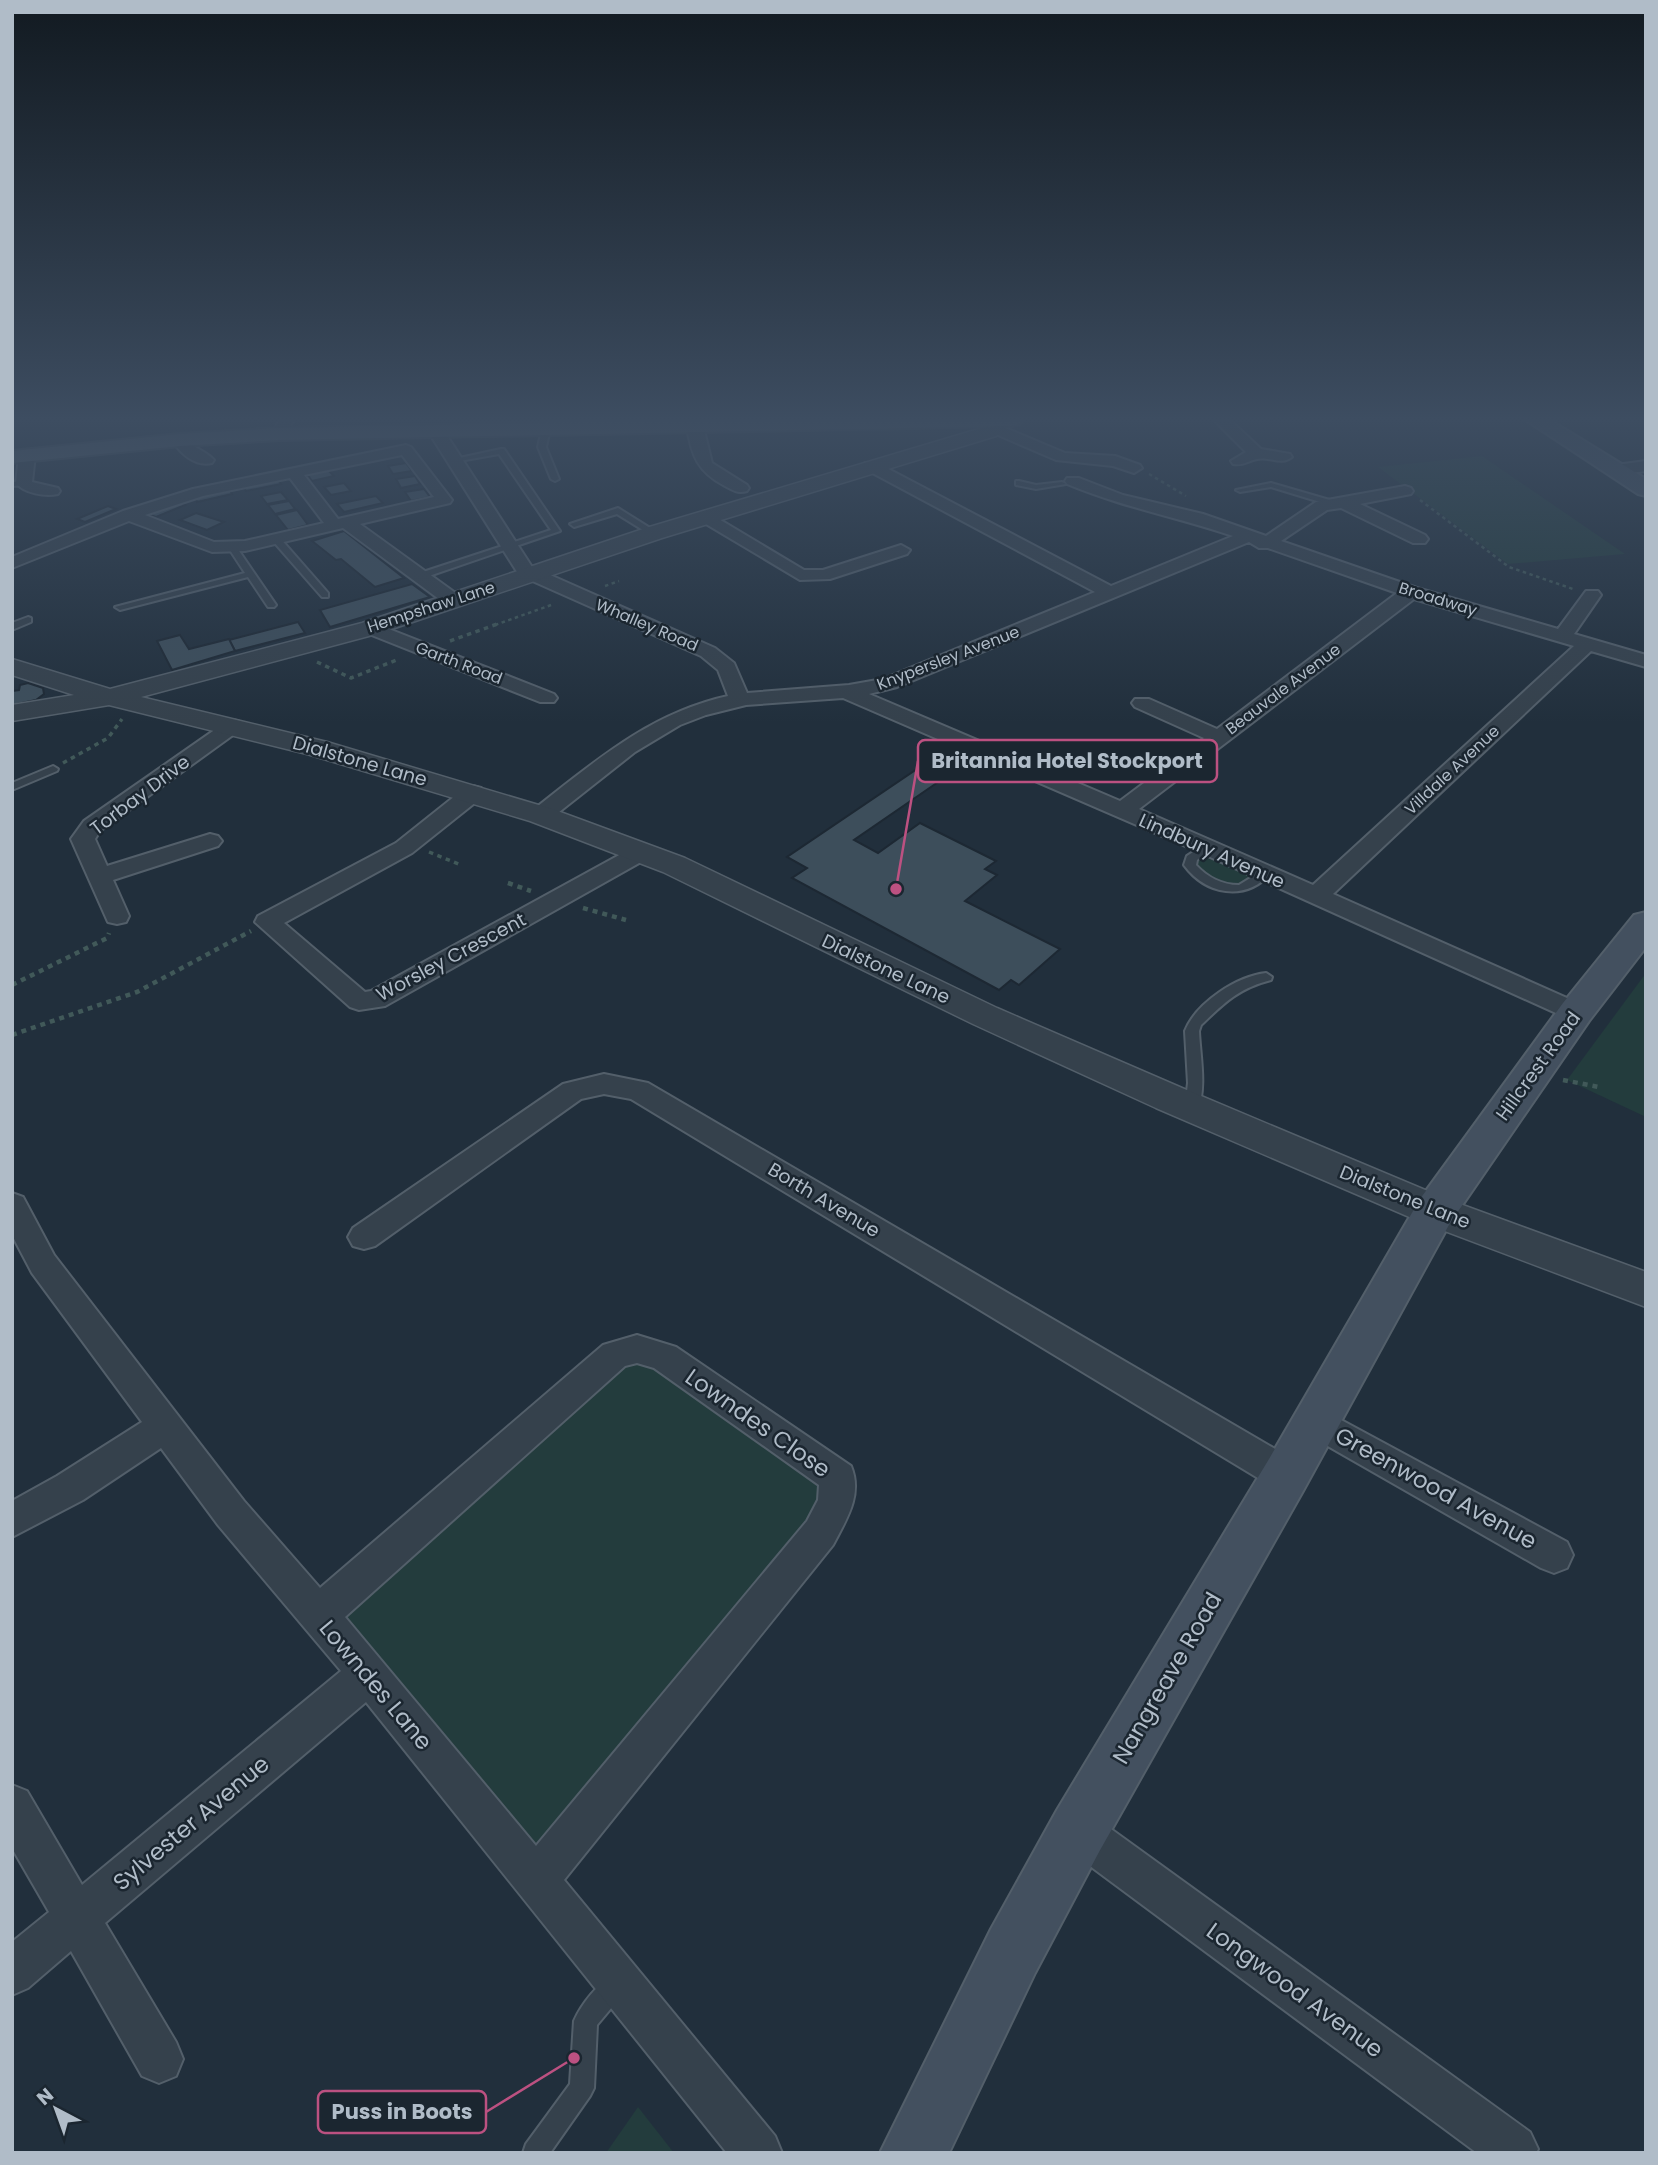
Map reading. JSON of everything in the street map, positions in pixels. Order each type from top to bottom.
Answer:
[{"type":"main road","name":"Hillcrest Road","points":[[1435,1211],[1576,1012],[1646,923]]},
{"type":"main road","name":"Nangreave Road","points":[[914,2153],[1013,1951],[1078,1831],[1317,1422],[1435,1211]]},
{"type":"street","points":[[12,563],[114,521]]},
{"type":"street","points":[[145,521],[212,547],[245,546],[353,521]]},
{"type":"street","points":[[337,521],[454,601]]},
{"type":"street","points":[[493,521],[530,574]]},
{"type":"street","name":"Hempshaw Lane","points":[[24,712],[118,705],[188,677],[370,628],[694,521]]},
{"type":"street","points":[[713,521],[800,575],[824,575],[901,550]]},
{"type":"street","points":[[975,521],[1110,593]]},
{"type":"street","name":"Broadway","points":[[1205,521],[1265,544],[1411,592],[1646,661]]},
{"type":"street","points":[[1265,544],[1298,521]]},
{"type":"street","points":[[1378,521],[1419,539]]},
{"type":"street","name":"Knypersley Avenue","points":[[541,815],[654,728],[701,709],[740,701],[876,687],[1246,537]]},
{"type":"street","name":"Whalley Road","points":[[530,574],[708,652],[727,667],[740,701]]},
{"type":"street","name":"Beauvale Avenue","points":[[1122,811],[1411,592]]},
{"type":"street","points":[[1563,636],[1592,592]]},
{"type":"street","name":"Garth Road","points":[[370,628],[547,698]]},
{"type":"street","name":"Villdale Avenue","points":[[1316,896],[1588,643]]},
{"type":"street","name":"Dialstone Lane","points":[[12,667],[64,683],[118,705],[162,708],[473,793],[541,815],[674,865],[985,1016],[1192,1108],[1435,1211],[1646,1290]]},
{"type":"street","points":[[162,708],[170,689],[188,677]]},
{"type":"street","points":[[24,712],[55,696],[64,683]]},
{"type":"street","name":"Lindbury Avenue","points":[[847,692],[1207,847],[1576,1012]]},
{"type":"street","points":[[1142,703],[1219,737]]},
{"type":"street","name":"Torbay Drive","points":[[117,916],[83,845],[83,839],[92,826],[233,726]]},
{"type":"street","points":[[267,922],[410,844],[473,793]]},
{"type":"street","points":[[100,876],[211,841]]},
{"type":"street","name":"Worsley Crescent","points":[[267,922],[359,1002],[376,1000],[640,853]]},
{"type":"street","name":"Borth Avenue","points":[[364,1237],[573,1091],[604,1084],[638,1090],[1286,1475]]},
{"type":"street","name":"Lowndes Lane","points":[[12,1205],[43,1264],[230,1513],[369,1674],[758,2153]]},
{"type":"street","name":"Lowndes Close","points":[[318,1615],[615,1355],[636,1349],[664,1357],[838,1478],[836,1503],[820,1533],[537,1879]]},
{"type":"street","name":"Greenwood Avenue","points":[[1317,1422],[1555,1555]]},
{"type":"street","points":[[12,1520],[70,1488],[166,1425]]},
{"type":"street","name":"Sylvester Avenue","points":[[12,1972],[369,1674]]},
{"type":"street","points":[[12,1806],[159,2059]]},
{"type":"street","name":"Longwood Avenue","points":[[1078,1831],[1513,2149]]},
{"type":"lane","points":[[420,576],[556,531],[549,521]]},
{"type":"lane","points":[[573,524],[583,521]]},
{"type":"lane","points":[[634,521],[654,533]]},
{"type":"lane","points":[[276,539],[325,595]]},
{"type":"lane","points":[[232,547],[271,605]]},
{"type":"lane","points":[[120,607],[250,574]]},
{"type":"lane","points":[[12,627],[28,620]]},
{"type":"lane","points":[[12,787],[53,769]]},
{"type":"lane","points":[[1192,1108],[1195,1083],[1192,1031],[1195,1023],[1240,985],[1257,977],[1266,977]]},
{"type":"lane","points":[[535,2153],[582,2088],[586,2021],[618,1982]]},
{"type":"path","points":[[1446,521],[1509,567],[1592,592]]},
{"type":"path","points":[[290,649],[351,678],[425,649],[619,582]]},
{"type":"path","points":[[53,769],[108,738],[118,705]]},
{"type":"path","points":[[410,844],[461,864]]},
{"type":"path","points":[[12,985],[107,938],[117,916]]},
{"type":"path","points":[[12,1035],[136,992],[267,922]]},
{"type":"path","points":[[1537,1067],[1567,1082],[1599,1087]]},
{"type":"green space","points":[[1450,521],[1577,521],[1625,554],[1508,564]]},
{"type":"green space","points":[[1207,849],[1262,873],[1245,884],[1231,886],[1198,873],[1193,860]]},
{"type":"green space","points":[[1646,973],[1646,1117],[1567,1080]]},
{"type":"green space","points":[[637,1349],[838,1478],[836,1503],[537,1879],[318,1615]]},
{"type":"green space","points":[[638,2107],[674,2153],[606,2153]]},
{"type":"building","points":[[183,521],[224,522],[207,530]]},
{"type":"building","points":[[281,521],[305,521],[308,525],[288,530]]},
{"type":"building","points":[[344,531],[404,578],[375,587],[341,559],[336,560],[312,541]]},
{"type":"building","points":[[412,584],[430,597],[330,627],[320,610]]},
{"type":"building","points":[[298,622],[305,633],[235,651],[229,640]]},
{"type":"building","points":[[180,635],[189,649],[229,639],[235,651],[172,670],[157,641]]},
{"type":"building","points":[[28,683],[43,688],[44,694],[36,700],[12,705],[12,691],[19,690],[20,685]]},
{"type":"building","points":[[920,767],[944,778],[854,840],[878,853],[920,823],[996,861],[985,869],[997,875],[965,901],[1060,949],[1019,985],[1011,980],[999,990],[792,878],[807,868],[787,857]]},
{"type":"place","name":"Britannia Hotel Stockport","points":[[896,889]]},
{"type":"place","name":"Puss in Boots","points":[[574,2058]]}]
